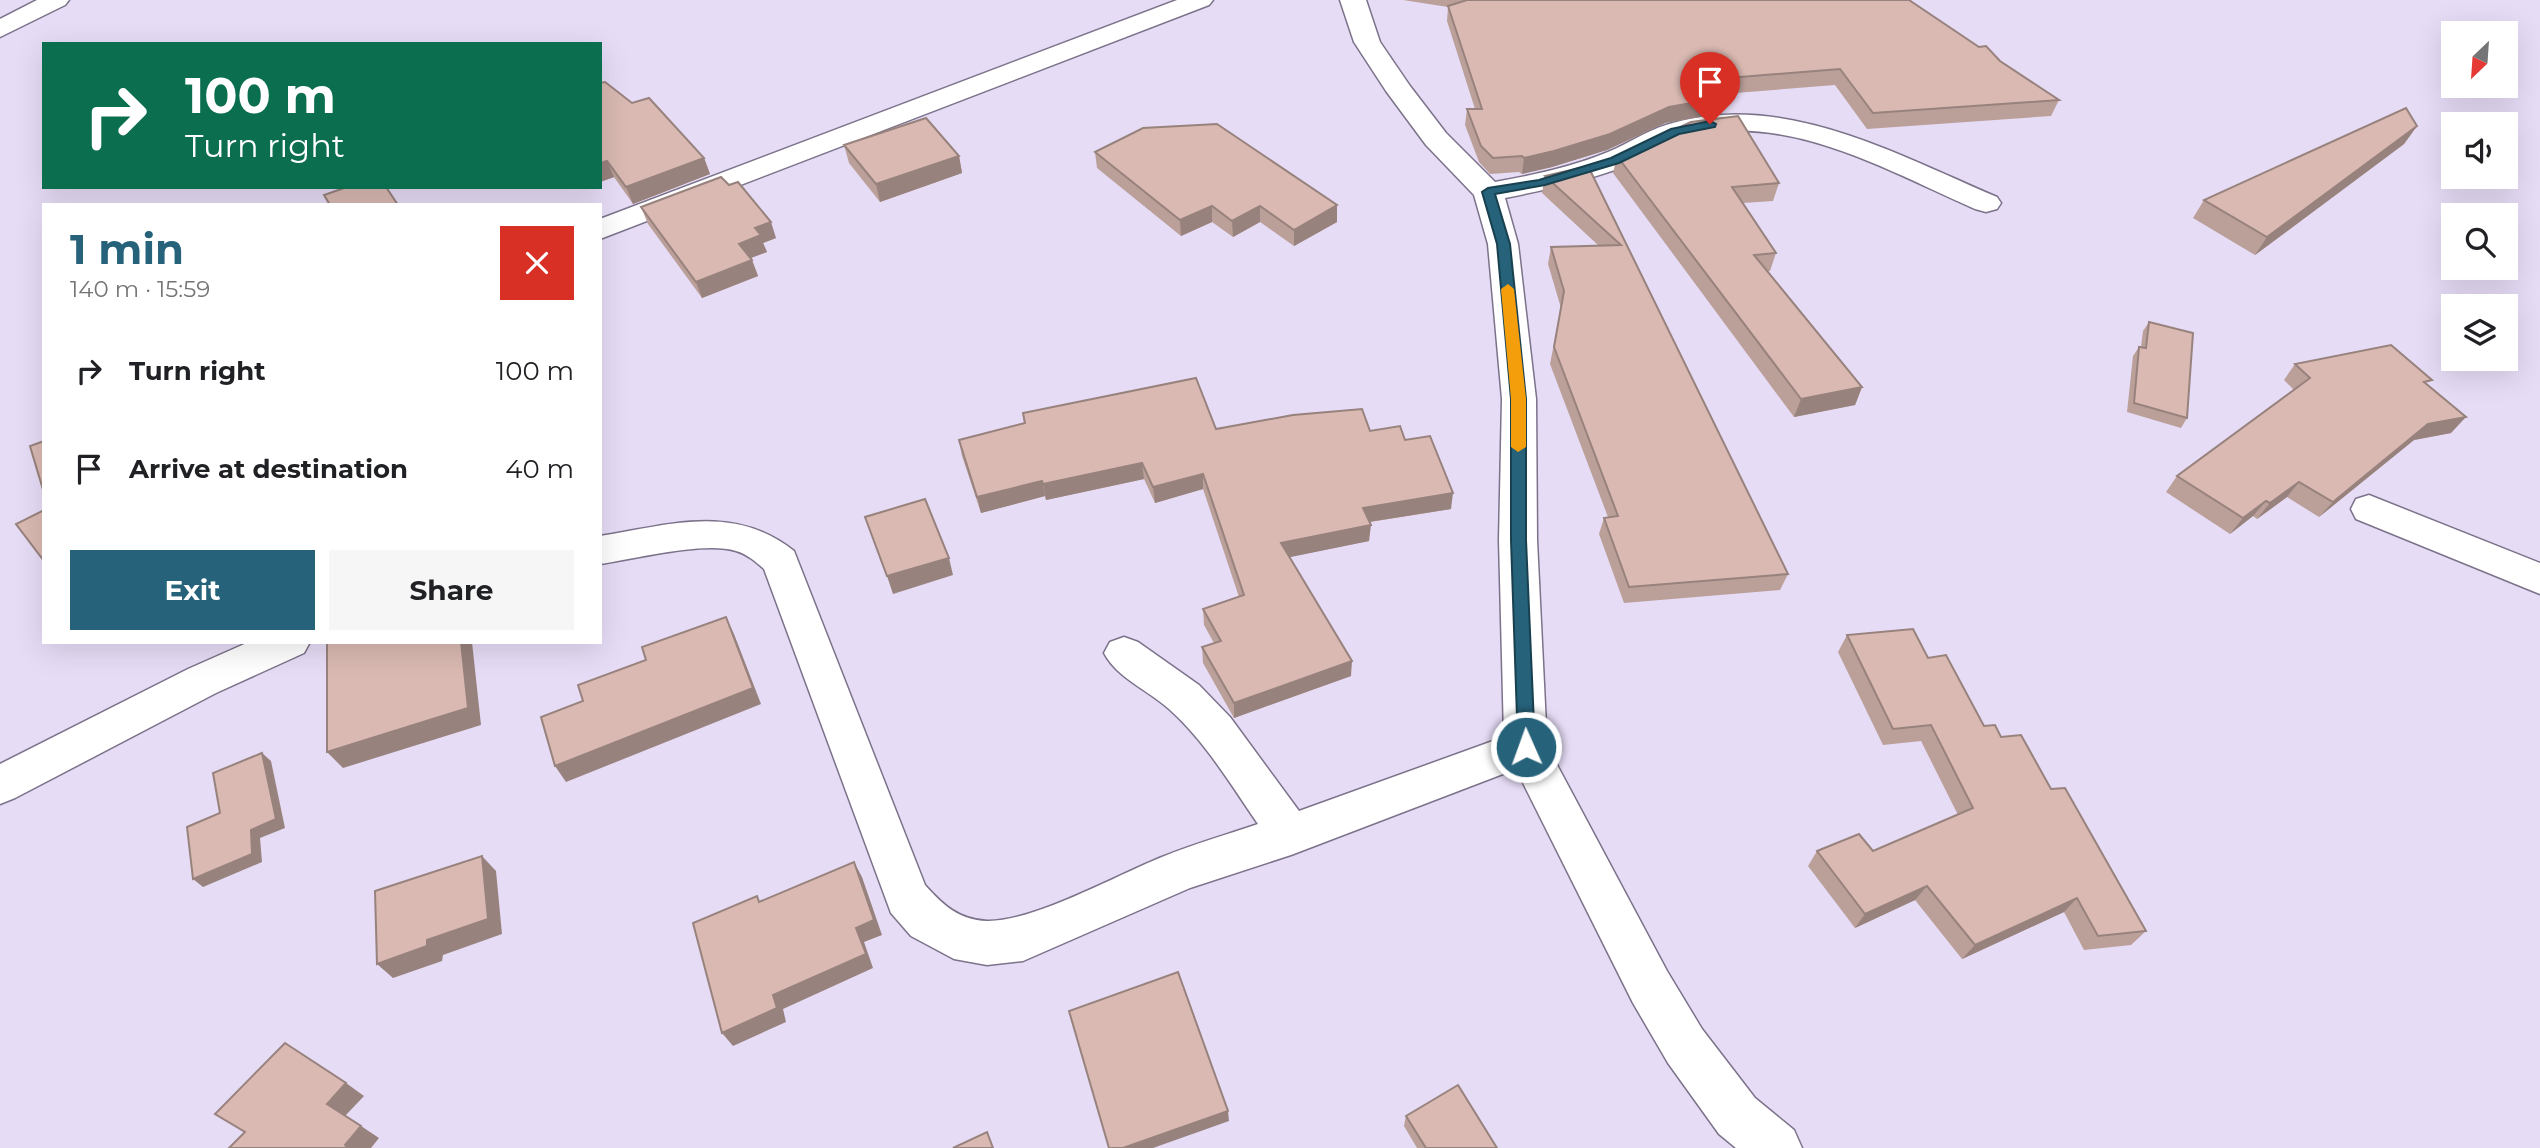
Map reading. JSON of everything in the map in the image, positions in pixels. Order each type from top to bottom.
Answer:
[{"type":"street","points":[[0,29],[56,0]]},
{"type":"street","points":[[602,229],[1200,0]]},
{"type":"street","points":[[1353,0],[1367,42],[1400,92],[1436,139],[1488,192],[1503,244],[1518,399],[1518,540],[1526,747],[1650,987],[1685,1046],[1737,1116],[1776,1148]]},
{"type":"street","points":[[1488,192],[1541,183],[1615,160],[1675,131],[1710,124],[1752,121],[1816,132],[1986,203]]},
{"type":"street","points":[[2369,509],[2540,579]]},
{"type":"street","points":[[602,550],[715,535],[742,538],[764,548],[780,561],[907,898],[927,921],[954,937],[987,943],[1023,939],[1179,871],[1291,835],[1526,747]]},
{"type":"street","points":[[0,785],[202,681],[285,644]]},
{"type":"street","points":[[1124,653],[1184,697],[1215,729],[1291,835]]},
{"type":"building","points":[[1467,0],[1909,0],[1979,47],[1986,46],[2000,61],[2059,100],[1873,113],[1840,69],[1714,79],[1725,97],[1669,107],[1610,134],[1554,151],[1524,158],[1493,158],[1481,146],[1467,109],[1482,109],[1448,6]]},
{"type":"building","points":[[605,82],[632,103],[649,98],[704,158],[626,187],[607,161],[602,162],[602,83]]},
{"type":"building","points":[[2406,108],[2417,126],[2267,237],[2204,200]]},
{"type":"building","points":[[1738,116],[1779,183],[1732,187],[1776,253],[1754,255],[1862,387],[1801,399],[1617,156],[1691,122]]},
{"type":"building","points":[[926,118],[959,156],[876,184],[844,145]]},
{"type":"building","points":[[1217,124],[1337,205],[1294,230],[1260,206],[1232,221],[1212,206],[1180,220],[1095,152],[1143,128]]},
{"type":"building","points":[[1588,166],[1788,574],[1629,587],[1604,518],[1618,516],[1554,347],[1564,291],[1551,247],[1621,245],[1545,176]]},
{"type":"building","points":[[721,177],[729,185],[738,182],[771,222],[755,228],[761,235],[739,244],[752,260],[696,282],[641,207]]},
{"type":"building","points":[[341,189],[387,189],[397,203],[329,203],[324,195]]},
{"type":"building","points":[[2149,322],[2193,333],[2187,418],[2134,403],[2139,347],[2146,348]]},
{"type":"building","points":[[2391,345],[2432,380],[2424,382],[2466,417],[2428,424],[2333,502],[2299,482],[2243,518],[2177,476],[2310,378],[2295,364]]},
{"type":"building","points":[[1196,378],[1216,429],[1293,415],[1362,409],[1370,431],[1400,426],[1405,440],[1430,436],[1453,493],[1363,508],[1371,525],[1281,543],[1352,661],[1234,703],[1202,647],[1221,641],[1203,609],[1244,595],[1203,474],[1153,487],[1142,463],[1043,484],[1042,481],[977,497],[959,440],[1025,423],[1023,413]]},
{"type":"building","points":[[42,442],[42,486],[30,446]]},
{"type":"building","points":[[925,499],[949,558],[887,576],[865,517]]},
{"type":"building","points":[[42,511],[42,558],[16,524]]},
{"type":"building","points":[[726,617],[753,688],[555,766],[541,717],[583,701],[578,685],[646,660],[642,647]]},
{"type":"building","points":[[1913,629],[1928,658],[1946,655],[1984,726],[1995,725],[2001,737],[2021,735],[2051,789],[2065,788],[2146,931],[2098,936],[2077,898],[1975,945],[1927,886],[1865,914],[1817,851],[1859,834],[1873,851],[1973,808],[1931,725],[1893,729],[1847,635]]},
{"type":"building","points":[[327,644],[461,644],[468,708],[327,752]]},
{"type":"building","points":[[262,753],[276,819],[251,830],[252,854],[193,879],[187,827],[220,813],[213,773]]},
{"type":"building","points":[[482,856],[488,919],[427,940],[427,946],[377,964],[375,891]]},
{"type":"building","points":[[854,862],[874,920],[856,928],[866,954],[773,995],[777,1008],[722,1033],[693,923],[757,896],[759,902]]},
{"type":"building","points":[[1178,972],[1228,1111],[1123,1148],[1109,1148],[1069,1011]]},
{"type":"building","points":[[285,1043],[346,1083],[327,1104],[361,1126],[345,1145],[347,1148],[229,1148],[245,1132],[215,1114]]},
{"type":"building","points":[[1458,1085],[1497,1148],[1426,1148],[1406,1116]]},
{"type":"building","points":[[987,1132],[993,1148],[953,1148]]},
{"type":"slow traffic","points":[[1508,289],[1518,399],[1518,447]]},
{"type":"route","points":[[1526,747],[1518,540],[1518,399],[1503,244],[1488,192],[1541,183],[1615,160],[1675,131],[1710,124]]}]
